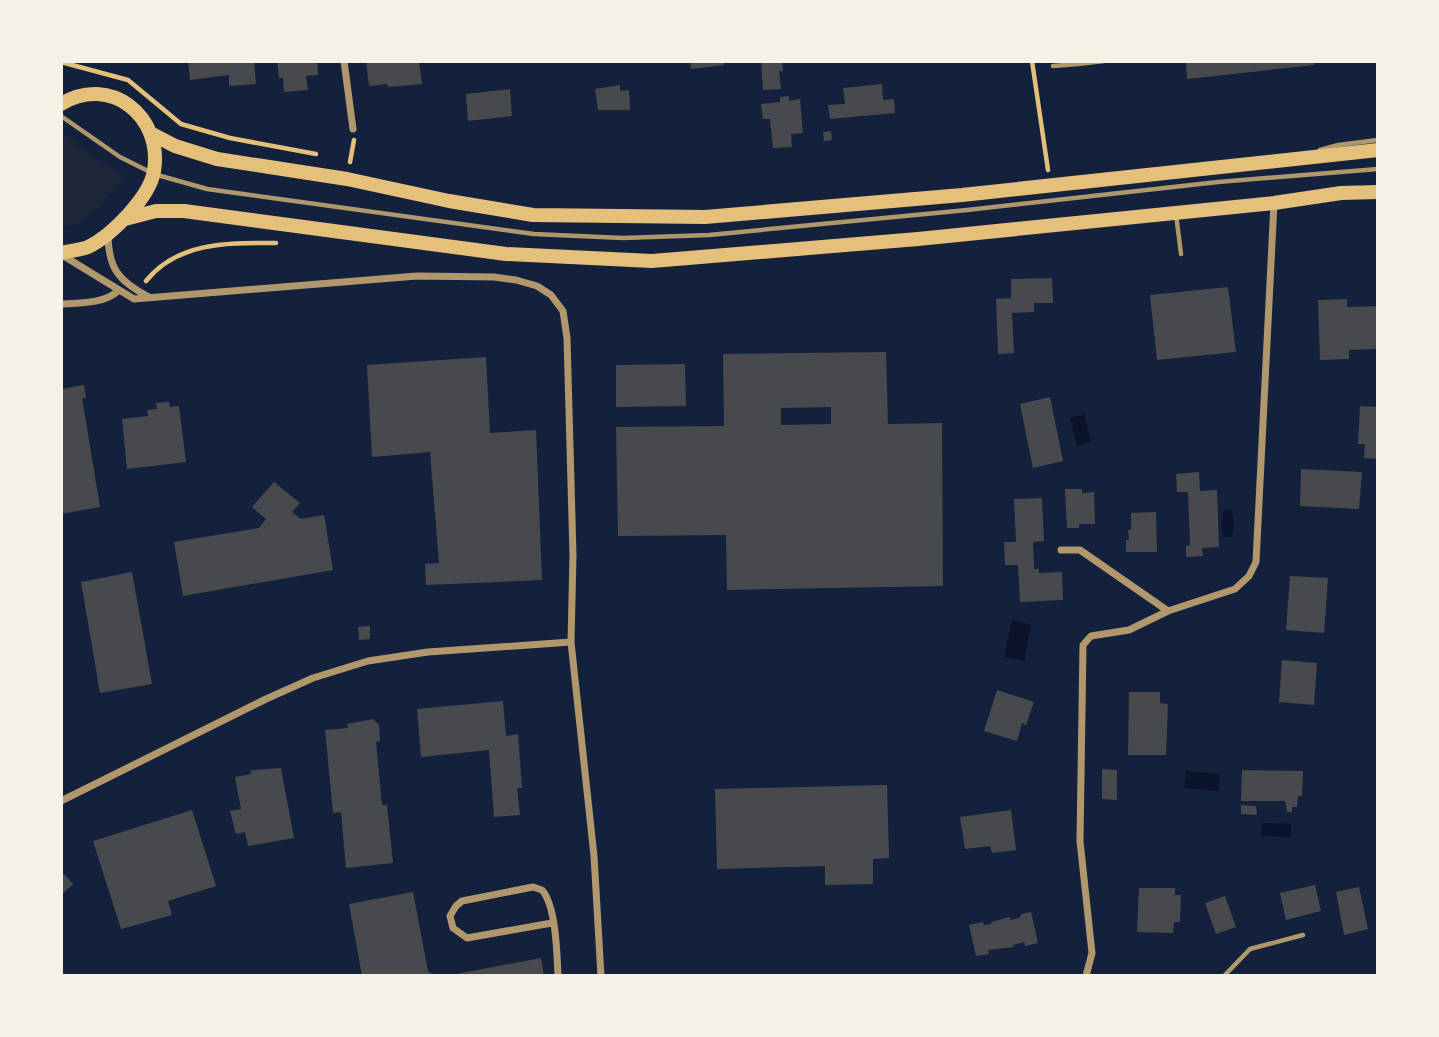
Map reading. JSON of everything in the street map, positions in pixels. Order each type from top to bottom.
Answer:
[{"type":"main road","points":[[61,104],[72,98],[95,93],[117,98],[136,111],[148,124],[155,158],[154,174],[125,219],[88,247],[61,254]]},
{"type":"main road","points":[[152,134],[175,146],[217,159],[347,179],[449,201],[533,215],[705,216],[962,195],[1378,150]]},
{"type":"main road","points":[[125,219],[156,211],[184,211],[506,254],[652,261],[918,239],[1176,214],[1341,193],[1378,192]]},
{"type":"street","points":[[344,61],[353,129]]},
{"type":"street","points":[[1086,976],[1092,953],[1080,841],[1083,645],[1091,636],[1129,630],[1168,611],[1235,589],[1249,576],[1256,562],[1274,203]]},
{"type":"street","points":[[108,233],[111,263],[125,282],[150,298]]},
{"type":"street","points":[[61,254],[134,299],[417,276],[494,277],[537,286],[551,295],[563,311],[568,338],[573,555],[571,642],[594,856],[601,976]]},
{"type":"street","points":[[61,304],[95,301],[114,295],[118,290]]},
{"type":"street","points":[[1061,550],[1080,550],[1168,611]]},
{"type":"street","points":[[61,800],[313,678],[368,661],[428,652],[571,642]]},
{"type":"street","points":[[552,923],[467,938],[453,928],[450,916],[456,905],[462,901],[533,887],[542,890],[547,895],[552,923],[558,976]]},
{"type":"lane","points":[[1053,66],[1104,61]]},
{"type":"lane","points":[[61,116],[120,157],[154,174],[207,189],[534,234],[623,238],[723,233],[967,210],[1218,182],[1378,169]]},
{"type":"lane","points":[[1286,159],[1338,145],[1378,140]]},
{"type":"lane","points":[[1176,214],[1181,254]]},
{"type":"lane","points":[[1224,976],[1250,949],[1303,934]]},
{"type":"path","points":[[1032,61],[1048,171]]},
{"type":"path","points":[[61,62],[128,80],[181,124],[230,138],[323,155]]},
{"type":"path","points":[[351,155],[350,160],[362,163]]},
{"type":"path","points":[[1039,173],[1061,170]]},
{"type":"path","points":[[138,291],[153,272],[169,260],[192,249],[235,243],[283,243]]},
{"type":"shaded area","points":[[67,135],[89,155],[126,176],[98,208],[78,224],[61,226],[61,140]]},
{"type":"shaded area","points":[[1084,414],[1091,442],[1077,446],[1070,418]]},
{"type":"shaded area","points":[[1231,509],[1234,523],[1232,537],[1224,537],[1221,525],[1223,511]]},
{"type":"shaded area","points":[[1012,620],[1031,625],[1024,661],[1004,657]]},
{"type":"shaded area","points":[[1186,771],[1220,774],[1218,791],[1184,788]]},
{"type":"shaded area","points":[[1262,823],[1291,824],[1291,837],[1261,836]]},
{"type":"building","points":[[188,61],[254,61],[256,84],[229,86],[229,75],[190,80]]},
{"type":"building","points":[[277,61],[317,61],[318,75],[306,76],[308,90],[284,92],[283,78],[279,78]]},
{"type":"building","points":[[366,61],[419,61],[422,84],[369,86]]},
{"type":"building","points":[[690,61],[724,61],[724,65],[691,69]]},
{"type":"building","points":[[761,61],[782,61],[783,71],[779,71],[781,89],[763,90]]},
{"type":"building","points":[[1186,61],[1315,61],[1314,65],[1187,79]]},
{"type":"building","points":[[882,84],[883,100],[894,99],[895,113],[830,119],[828,105],[845,104],[843,88]]},
{"type":"building","points":[[620,85],[620,91],[629,90],[630,110],[598,110],[595,89]]},
{"type":"building","points":[[510,89],[512,116],[468,121],[466,94]]},
{"type":"building","points":[[789,96],[789,101],[800,99],[803,133],[791,134],[792,147],[773,148],[770,119],[763,119],[761,104],[780,102],[780,97]]},
{"type":"building","points":[[831,131],[832,140],[824,141],[823,132]]},
{"type":"building","points":[[1052,278],[1053,303],[1034,303],[1034,312],[1012,313],[1014,353],[998,354],[996,299],[1011,298],[1011,279]]},
{"type":"building","points":[[1228,287],[1236,352],[1157,360],[1150,295]]},
{"type":"building","points":[[1347,299],[1347,307],[1378,306],[1378,349],[1349,350],[1349,359],[1320,360],[1318,300]]},
{"type":"building","points":[[886,352],[888,424],[942,423],[943,586],[727,590],[726,535],[618,536],[616,427],[724,426],[723,354]],"holes":[[[831,407],[831,424],[781,425],[781,408]]]},
{"type":"building","points":[[486,357],[490,433],[536,430],[542,580],[426,585],[425,564],[439,563],[430,452],[372,457],[367,365]]},
{"type":"building","points":[[685,364],[686,406],[616,407],[616,365]]},
{"type":"building","points":[[84,385],[86,398],[82,398],[100,507],[61,514],[61,389]]},
{"type":"building","points":[[1050,397],[1063,461],[1033,468],[1020,404]]},
{"type":"building","points":[[169,402],[170,407],[179,406],[186,462],[127,469],[122,419],[148,416],[147,410],[157,409],[156,403]]},
{"type":"building","points":[[1360,406],[1378,407],[1378,459],[1364,458],[1365,444],[1358,444]]},
{"type":"building","points":[[1301,469],[1362,472],[1359,509],[1300,506]]},
{"type":"building","points":[[1199,472],[1200,491],[1217,490],[1219,547],[1202,548],[1203,556],[1186,557],[1186,546],[1190,545],[1188,492],[1177,492],[1176,474]]},
{"type":"building","points":[[274,482],[300,503],[292,512],[301,519],[324,515],[333,570],[183,596],[174,542],[259,528],[266,519],[252,507]]},
{"type":"building","points":[[1065,489],[1082,489],[1082,493],[1094,492],[1095,524],[1079,524],[1079,528],[1067,528]]},
{"type":"building","points":[[1042,498],[1044,541],[1033,542],[1034,569],[1039,569],[1039,573],[1062,572],[1063,600],[1020,602],[1018,565],[1005,565],[1004,542],[1016,542],[1014,499]]},
{"type":"building","points":[[1156,512],[1157,552],[1126,552],[1128,530],[1131,530],[1131,513]]},
{"type":"building","points":[[132,572],[152,684],[100,693],[81,582]]},
{"type":"building","points":[[1290,576],[1328,578],[1324,633],[1286,630]]},
{"type":"building","points":[[370,626],[370,639],[359,640],[358,627]]},
{"type":"building","points":[[1282,660],[1317,663],[1314,705],[1279,702]]},
{"type":"building","points":[[997,690],[1034,702],[1026,725],[1022,723],[1017,741],[984,731]]},
{"type":"building","points":[[1129,692],[1160,692],[1160,703],[1168,704],[1166,755],[1128,755]]},
{"type":"building","points":[[503,701],[506,736],[518,734],[522,788],[517,788],[520,815],[494,817],[489,750],[421,757],[417,709]]},
{"type":"building","points":[[373,719],[379,725],[380,741],[376,742],[382,805],[387,805],[393,863],[346,868],[341,812],[333,813],[325,730],[348,728],[347,724]]},
{"type":"building","points":[[281,768],[294,838],[248,846],[245,832],[236,834],[230,811],[241,809],[235,777],[251,774],[250,771],[254,770]]},
{"type":"building","points":[[1102,769],[1117,770],[1117,800],[1102,799]]},
{"type":"building","points":[[1242,770],[1303,771],[1302,796],[1298,796],[1297,807],[1292,807],[1292,812],[1287,812],[1285,801],[1241,801]]},
{"type":"building","points":[[887,785],[889,858],[873,859],[873,884],[825,885],[825,866],[717,869],[715,789]]},
{"type":"building","points":[[1241,805],[1256,806],[1257,815],[1241,814]]},
{"type":"building","points":[[192,810],[216,886],[168,901],[172,915],[121,929],[93,841]]},
{"type":"building","points":[[1011,810],[1016,850],[992,853],[990,846],[965,849],[960,817]]},
{"type":"building","points":[[61,871],[73,884],[61,895]]},
{"type":"building","points":[[1315,885],[1321,911],[1286,920],[1280,893]]},
{"type":"building","points":[[1359,887],[1368,929],[1344,935],[1336,892]]},
{"type":"building","points":[[1139,888],[1175,888],[1175,895],[1181,895],[1180,922],[1174,922],[1173,933],[1137,932]]},
{"type":"building","points":[[413,892],[428,971],[435,976],[362,976],[349,904]]},
{"type":"building","points":[[1225,896],[1236,927],[1216,934],[1205,903]]},
{"type":"building","points":[[1031,912],[1038,943],[1025,946],[1024,942],[1013,945],[1014,947],[988,950],[989,954],[976,956],[969,925],[983,922],[984,925],[992,924],[991,922],[1010,917],[1010,920],[1019,918],[1022,914]]},
{"type":"building","points":[[541,958],[544,976],[456,976],[456,974]]}]
